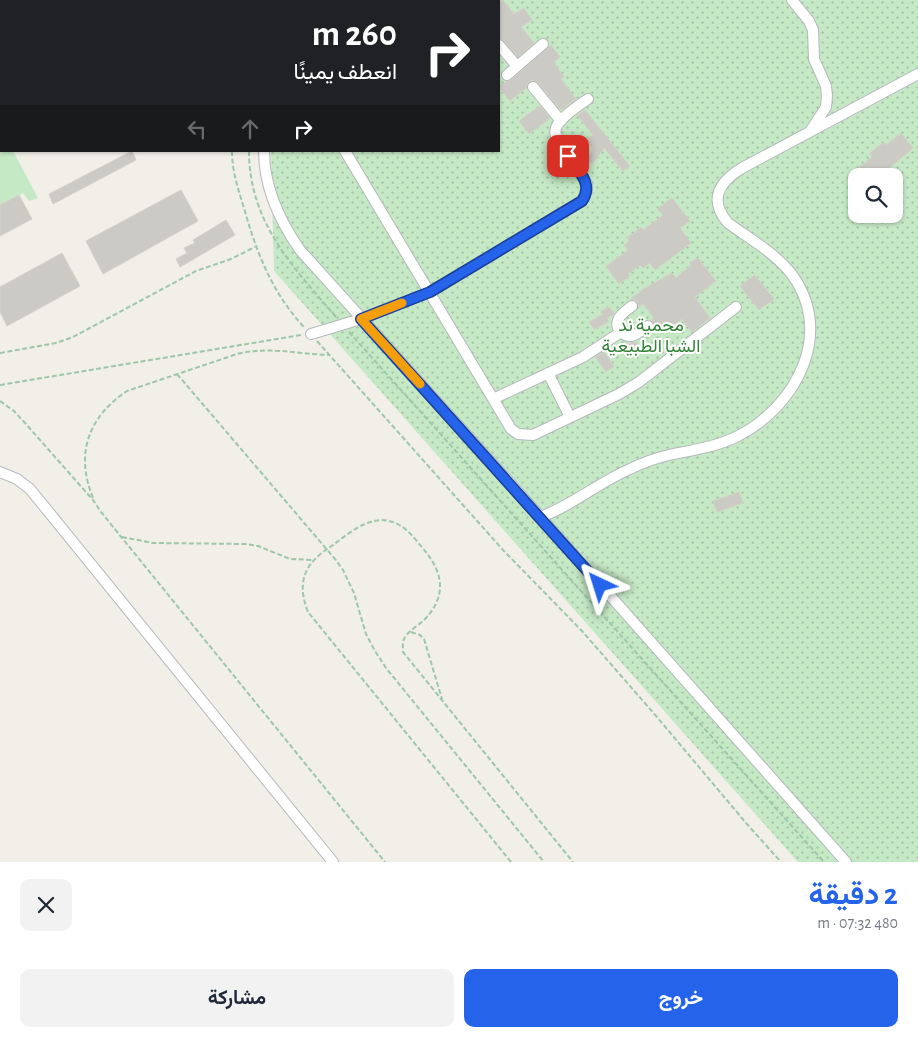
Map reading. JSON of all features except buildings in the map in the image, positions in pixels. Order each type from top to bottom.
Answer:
[{"type":"lane","points":[[792,0],[809,21],[813,30],[814,59],[826,86],[826,107],[809,133]]},
{"type":"lane","points":[[506,75],[543,44]]},
{"type":"lane","points":[[500,46],[517,66]]},
{"type":"lane","points":[[540,516],[561,508],[611,478],[641,464],[704,448],[753,428],[767,417],[791,390],[806,358],[809,323],[806,306],[800,289],[780,260],[728,223],[719,208],[718,200],[722,183],[735,172],[918,74]]},
{"type":"lane","points":[[533,87],[560,121]]},
{"type":"lane","points":[[311,334],[361,319],[430,292],[582,201],[587,190],[587,184],[556,141],[555,130],[560,121],[588,99]]},
{"type":"lane","points":[[264,152],[268,185],[275,208],[286,230],[315,269],[540,516],[846,862]]},
{"type":"lane","points":[[346,152],[511,429],[523,436],[533,435],[619,394],[639,382],[736,307]]},
{"type":"lane","points":[[632,306],[618,319],[617,324],[621,332],[626,336],[631,336],[648,326]]},
{"type":"lane","points":[[493,399],[583,357],[621,332]]},
{"type":"lane","points":[[548,373],[570,417]]},
{"type":"lane","points":[[0,472],[16,479],[30,489],[333,862]]},
{"type":"lane","points":[[550,528],[561,508]]},
{"type":"path","points":[[232,152],[237,185],[255,247],[277,290],[300,322],[503,550],[582,631],[658,717],[746,824],[781,862]]},
{"type":"path","points":[[249,152],[253,189],[261,214],[273,239],[307,283],[824,862]]},
{"type":"path","points":[[0,353],[56,343],[73,337],[196,272],[231,259],[255,247]]},
{"type":"path","points":[[0,385],[311,334]]},
{"type":"path","points":[[94,500],[87,484],[85,468],[86,445],[94,423],[103,410],[127,391],[253,350],[270,349],[329,355]]},
{"type":"path","points":[[177,374],[327,550],[349,582],[366,634],[386,668],[544,862]]},
{"type":"path","points":[[0,401],[14,411],[94,500],[122,538],[385,862]]},
{"type":"path","points":[[511,862],[308,612],[304,602],[303,590],[308,569],[314,560],[366,522],[378,520],[401,526],[433,561],[438,572],[439,595],[435,606],[404,637],[402,644],[403,652],[573,862]]},
{"type":"path","points":[[122,538],[153,542],[246,544],[258,546],[290,559],[314,560]]},
{"type":"path","points":[[409,632],[420,635],[424,639],[443,701]]},
{"type":"green space","name":"محمية ند الشبا الطبيعية","points":[[500,0],[918,0],[918,862],[798,862],[274,271],[271,152],[500,152]]},
{"type":"green space","points":[[0,152],[14,152],[38,198],[29,201],[23,193],[0,205]]},
{"type":"slow traffic","points":[[402,303],[361,319],[420,384]]},
{"type":"route","points":[[568,156],[587,184],[586,196],[577,205],[430,292],[361,319],[600,585]]}]
